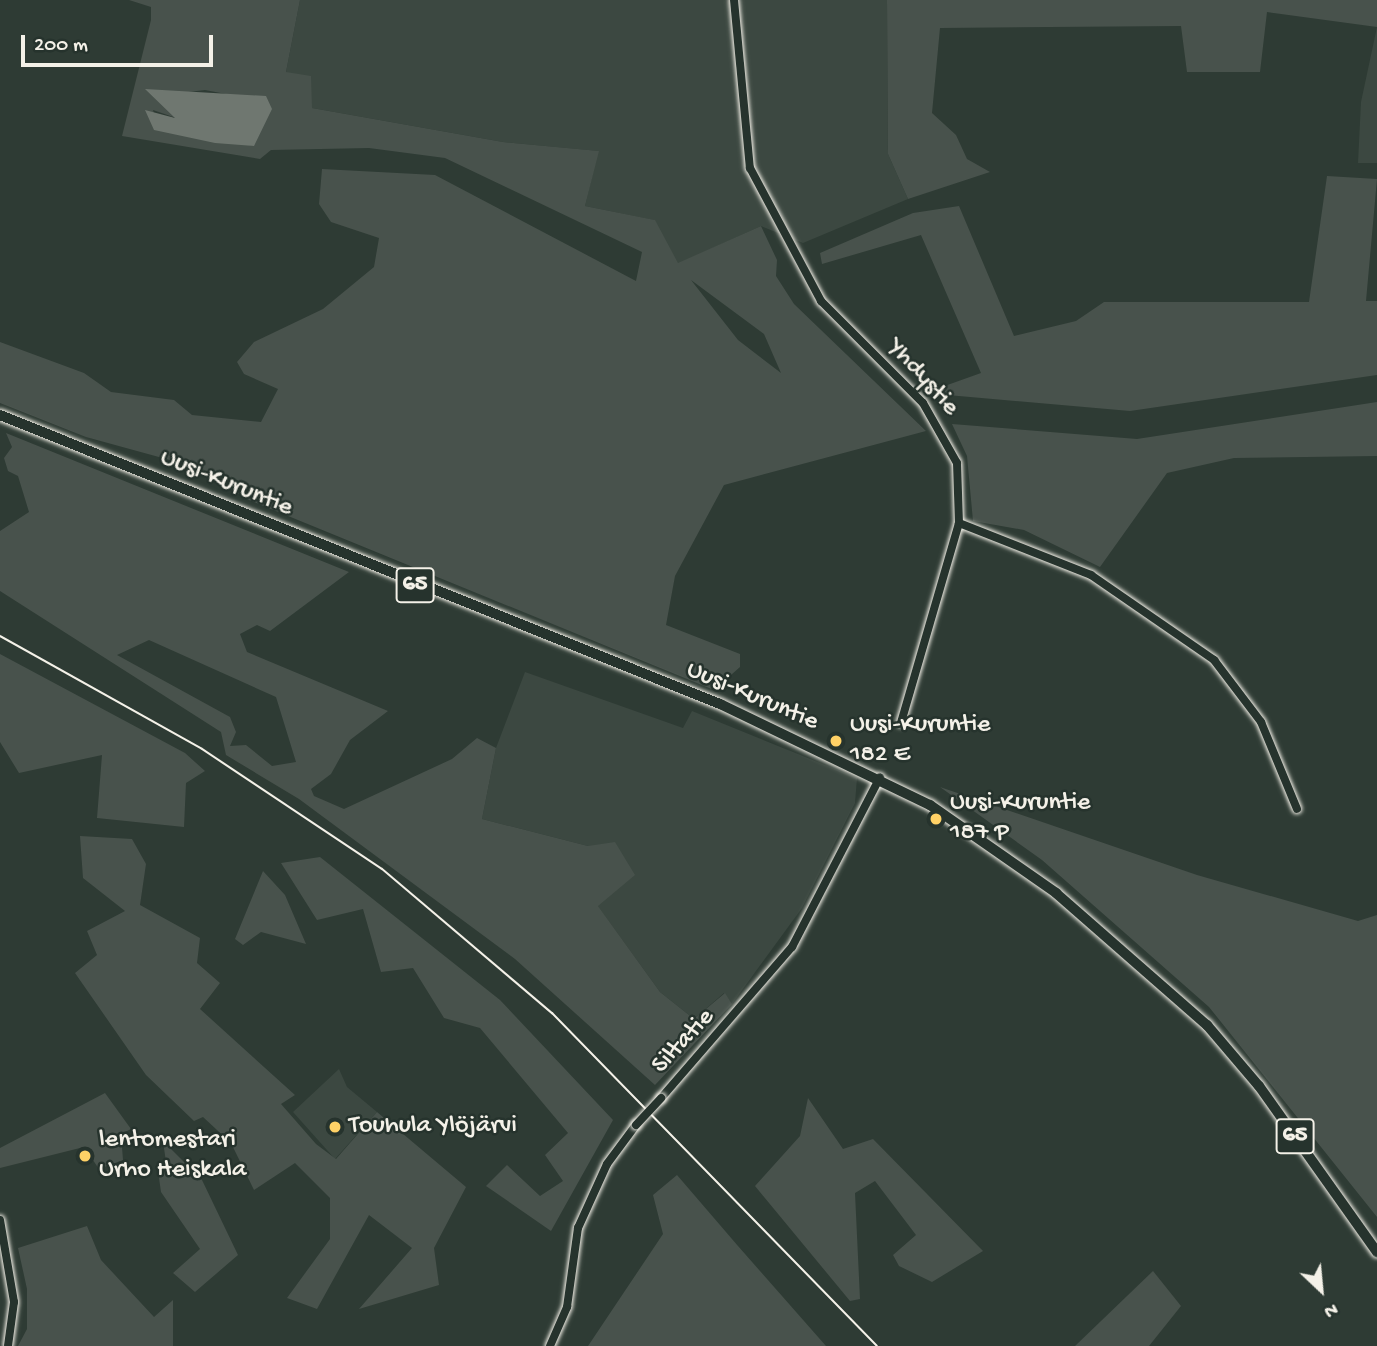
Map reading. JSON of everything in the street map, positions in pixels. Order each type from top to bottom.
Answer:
[{"type":"main road","name":"Uusi-Kuruntie","points":[[0,415],[720,704],[880,777],[1056,893],[1207,1025],[1259,1086],[1377,1252]]},
{"type":"street","name":"Yhdystie","points":[[734,0],[750,169],[821,300],[941,425],[957,463],[959,523]]},
{"type":"street","points":[[901,723],[959,523],[1091,575],[1214,660],[1261,722],[1297,809]]},
{"type":"street","name":"Siltatie","points":[[550,1346],[567,1307],[578,1228],[607,1164],[636,1125],[786,956],[880,777]]},
{"type":"street","points":[[0,1220],[14,1301],[8,1346]]},
{"type":"shaded area","points":[[129,0],[300,0],[286,72],[311,76],[312,108],[503,142],[599,151],[585,206],[655,220],[678,263],[761,226],[777,260],[776,276],[794,304],[926,431],[724,485],[675,576],[666,625],[740,654],[740,667],[714,690],[249,500],[188,465],[86,437],[0,403],[0,342],[84,373],[111,392],[174,400],[192,415],[261,422],[278,389],[244,374],[237,362],[254,342],[323,309],[374,267],[379,238],[331,222],[319,204],[322,169],[435,175],[636,281],[642,252],[445,158],[369,148],[271,150],[260,159],[122,136],[151,20],[151,7]],"holes":[[[205,90],[226,94],[254,146],[158,127],[153,110],[176,118],[156,96]],[[691,280],[764,334],[781,373],[738,340]]]},
{"type":"shaded area","points":[[300,0],[887,0],[888,154],[908,199],[803,243],[761,226],[678,264],[654,220],[585,206],[598,151],[503,142],[312,108],[286,72]]},
{"type":"shaded area","points":[[887,0],[1377,0],[1377,27],[1267,12],[1260,72],[1187,72],[1181,26],[940,28],[932,113],[956,135],[967,159],[990,172],[908,199],[888,154]]},
{"type":"shaded area","points":[[1377,27],[1377,163],[1358,163],[1361,102]]},
{"type":"shaded area","points":[[145,89],[266,96],[272,109],[254,146],[215,143],[154,130],[145,110],[175,118]]},
{"type":"shaded area","points":[[1327,176],[1377,179],[1366,301],[1377,301],[1377,375],[1130,411],[925,393],[981,373],[921,235],[822,264],[820,253],[913,213],[959,206],[1014,336],[1076,321],[1104,302],[1309,302]]},
{"type":"shaded area","points":[[1377,402],[1377,456],[1234,458],[1167,473],[1100,567],[1024,530],[973,521],[967,456],[952,424],[1137,439]]},
{"type":"shaded area","points":[[6,433],[349,572],[270,631],[257,625],[240,634],[247,652],[388,711],[350,740],[331,774],[311,789],[314,796],[344,809],[452,759],[477,738],[496,748],[482,819],[588,846],[615,842],[635,875],[598,906],[660,992],[694,1019],[725,993],[732,1004],[655,1085],[515,959],[299,799],[226,755],[221,732],[0,591],[0,531],[29,512],[18,476],[8,471],[4,458],[12,447]],"holes":[[[149,640],[276,697],[296,762],[272,766],[246,745],[230,746],[236,732],[230,717],[117,655]]]},
{"type":"shaded area","points":[[0,654],[185,753],[205,771],[186,783],[184,827],[97,818],[102,755],[19,773],[0,742]]},
{"type":"shaded area","points":[[525,672],[683,728],[692,711],[857,778],[855,803],[802,908],[732,1004],[724,993],[694,1019],[660,992],[597,905],[588,846],[482,819],[496,748]]},
{"type":"shaded area","points":[[940,787],[1197,875],[1358,921],[1377,915],[1377,1217],[1209,1007],[1042,860]]},
{"type":"shaded area","points":[[80,836],[132,839],[146,864],[140,905],[200,938],[197,963],[220,983],[200,1009],[295,1095],[281,1104],[316,1144],[336,1159],[377,1112],[466,1187],[434,1248],[439,1285],[359,1309],[412,1248],[369,1215],[317,1309],[287,1298],[330,1239],[330,1198],[295,1163],[254,1190],[231,1143],[203,1117],[194,1121],[146,1075],[75,973],[97,955],[87,931],[125,911],[83,878]]},
{"type":"shaded area","points":[[320,857],[500,1000],[613,1120],[551,1231],[486,1186],[507,1165],[540,1196],[563,1181],[545,1155],[568,1133],[480,1028],[444,1018],[413,968],[381,972],[363,909],[317,920],[281,863]]},
{"type":"shaded area","points":[[263,871],[285,895],[306,944],[261,932],[243,945],[235,939]]},
{"type":"shaded area","name":"Touhula Ylöjärvi","points":[[339,1069],[347,1087],[377,1112],[335,1159],[293,1112]]},
{"type":"shaded area","points":[[105,1093],[131,1129],[121,1134],[123,1160],[99,1169],[84,1147],[0,1168],[0,1148]]},
{"type":"shaded area","points":[[808,1098],[843,1149],[873,1139],[983,1251],[932,1282],[899,1266],[893,1255],[916,1235],[875,1181],[855,1193],[860,1299],[850,1301],[755,1186],[800,1136]]},
{"type":"shaded area","points":[[163,1141],[202,1180],[238,1255],[195,1292],[173,1273],[200,1249],[161,1192],[157,1164],[166,1162]]},
{"type":"shaded area","points":[[677,1175],[826,1346],[588,1346],[663,1234],[653,1195]]},
{"type":"shaded area","points":[[87,1226],[101,1260],[154,1317],[173,1300],[173,1346],[18,1346],[27,1329],[27,1289],[18,1248]]},
{"type":"shaded area","points":[[1153,1271],[1181,1306],[1149,1346],[1075,1346]]},
{"type":"railway","points":[[0,636],[202,749],[382,869],[552,1013],[877,1346]]},
{"type":"place","name":"Uusi-Kuruntie 182 E","points":[[836,741]]},
{"type":"place","name":"Uusi-Kuruntie 187 P","points":[[936,819]]},
{"type":"place","name":"Touhula Ylöjärvi","points":[[335,1127]]},
{"type":"place","name":"lentomestari Urho Heiskala","points":[[85,1156]]}]
